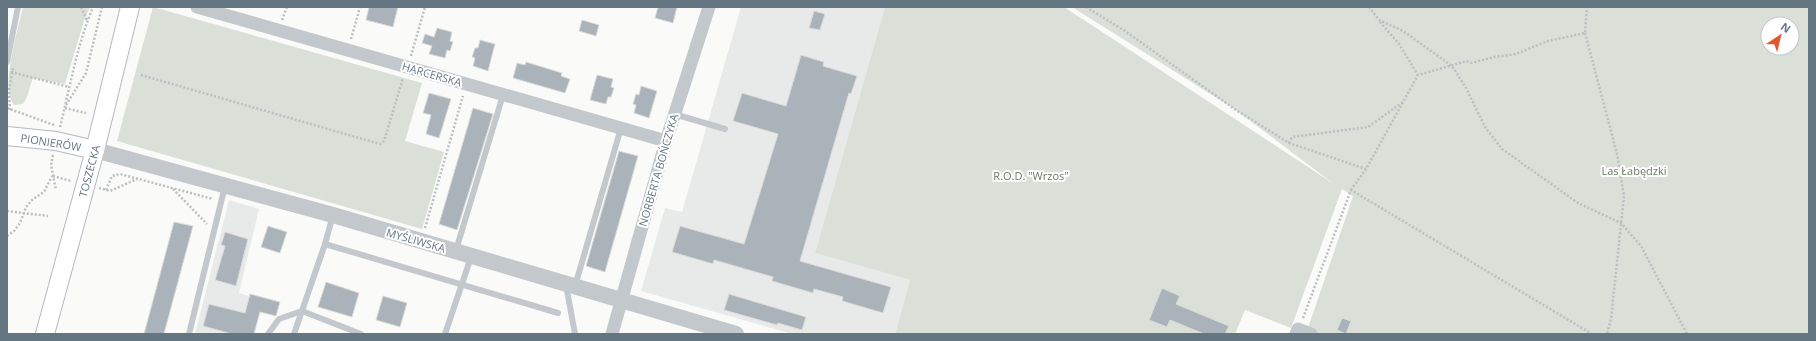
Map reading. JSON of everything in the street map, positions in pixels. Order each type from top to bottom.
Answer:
[{"type":"main road","name":"TOSZECKA","points":[[45,334],[95,150],[130,7]]},
{"type":"main road","name":"PIONIERÓW","points":[[7,136],[56,141],[95,150]]},
{"type":"street","name":"HARCERSKA","points":[[197,7],[666,141]]},
{"type":"street","name":"NORBERTA BOŃCZYKA","points":[[612,334],[620,300],[674,114],[709,7]]},
{"type":"street","name":"MYŚLIWSKA","points":[[95,150],[333,215],[736,334]]},
{"type":"street","points":[[1297,332],[1311,334]]},
{"type":"lane","points":[[7,62],[18,7]]},
{"type":"lane","points":[[456,251],[503,94]]},
{"type":"lane","points":[[674,114],[725,129]]},
{"type":"lane","points":[[574,334],[570,285],[621,128]]},
{"type":"lane","points":[[189,334],[226,185]]},
{"type":"lane","points":[[294,334],[325,244],[333,215]]},
{"type":"lane","points":[[325,244],[558,313]]},
{"type":"lane","points":[[445,334],[472,256]]},
{"type":"lane","points":[[268,334],[280,319],[302,311],[361,334]]},
{"type":"path","points":[[80,7],[87,20]]},
{"type":"path","points":[[12,72],[9,90],[9,109],[60,127],[87,20],[93,7]]},
{"type":"path","points":[[65,108],[86,73],[102,7]]},
{"type":"path","points":[[348,50],[360,7]]},
{"type":"path","points":[[410,57],[426,7]]},
{"type":"path","points":[[1086,7],[1126,31],[1236,110],[1289,143],[1366,169]]},
{"type":"path","points":[[1369,7],[1399,44],[1418,75]]},
{"type":"path","points":[[1587,7],[1585,33],[1617,154],[1624,196],[1611,319],[1607,334]]},
{"type":"path","points":[[1379,20],[1403,31],[1452,66],[1465,86],[1485,127],[1502,149],[1578,204],[1621,223],[1641,246],[1687,334]]},
{"type":"path","points":[[1297,332],[1351,190],[1366,169],[1405,101],[1418,75],[1467,61],[1471,63],[1494,57],[1516,54],[1548,41],[1585,33]]},
{"type":"path","points":[[7,71],[69,87]]},
{"type":"path","points":[[141,75],[380,144],[384,141],[404,74]]},
{"type":"path","points":[[422,241],[466,84]]},
{"type":"path","points":[[1289,143],[1292,137],[1368,127],[1405,101]]},
{"type":"path","points":[[65,108],[86,113]]},
{"type":"path","points":[[52,156],[52,176],[56,190]]},
{"type":"path","points":[[106,190],[110,178],[115,174],[125,175],[221,202]]},
{"type":"path","points":[[7,236],[14,231],[25,213],[26,207],[33,199],[44,192],[52,176]]},
{"type":"path","points":[[102,189],[110,191],[137,179]]},
{"type":"path","points":[[172,188],[210,227]]},
{"type":"path","points":[[1351,190],[1591,334]]},
{"type":"path","points":[[7,211],[48,216]]},
{"type":"shaded area","points":[[741,7],[885,7],[815,253],[910,280],[895,334],[792,334],[641,291],[665,208],[682,212]]},
{"type":"shaded area","points":[[229,200],[259,209],[239,293],[249,296],[238,334],[195,334]]},
{"type":"green space","points":[[23,7],[90,7],[84,21],[65,84],[33,78],[27,98],[23,104],[14,105],[10,96],[9,72],[14,43]]},
{"type":"green space","points":[[153,7],[422,83],[405,141],[444,152],[422,229],[117,141]]},
{"type":"green space","points":[[885,7],[1064,7],[1334,184],[1236,110],[1072,7],[1809,7],[1809,334],[1306,334],[1353,196],[1342,189],[1291,328],[1245,310],[1235,334],[895,334],[910,280],[815,253]]},
{"type":"building","points":[[369,7],[398,7],[393,27],[366,20]]},
{"type":"building","points":[[658,7],[677,7],[673,23],[655,18]]},
{"type":"building","points":[[814,11],[825,14],[820,30],[809,28]]},
{"type":"building","points":[[582,20],[599,25],[596,36],[579,31]]},
{"type":"building","points":[[437,28],[452,32],[450,41],[453,42],[450,51],[447,50],[445,58],[429,54],[432,46],[422,43],[425,34],[434,37]]},
{"type":"building","points":[[480,40],[495,44],[488,71],[473,66],[475,58],[472,57],[475,48],[478,48]]},
{"type":"building","points":[[801,55],[824,62],[823,66],[857,76],[851,94],[849,93],[800,261],[891,287],[883,313],[842,301],[843,297],[814,289],[813,293],[772,281],[773,277],[714,260],[713,264],[672,252],[680,226],[744,244],[778,134],[733,121],[742,93],[786,106]]},
{"type":"building","points":[[526,62],[562,73],[561,76],[570,79],[565,93],[513,78],[517,63],[525,65]]},
{"type":"building","points":[[597,75],[613,79],[611,87],[614,88],[611,97],[608,97],[606,104],[590,100]]},
{"type":"building","points":[[641,86],[657,91],[649,118],[634,113],[636,105],[633,104],[636,94],[639,95]]},
{"type":"building","points":[[429,93],[451,99],[439,138],[426,134],[431,115],[423,113]]},
{"type":"building","points":[[473,108],[493,114],[457,230],[439,224]]},
{"type":"building","points":[[619,151],[638,156],[605,272],[586,266]]},
{"type":"building","points":[[174,222],[193,226],[164,334],[144,334]]},
{"type":"building","points":[[268,226],[287,232],[280,253],[261,247]]},
{"type":"building","points":[[225,232],[248,239],[236,286],[215,280],[225,246],[221,245]]},
{"type":"building","points":[[326,282],[359,293],[352,317],[318,307]]},
{"type":"building","points":[[1162,288],[1180,296],[1176,304],[1229,326],[1225,334],[1204,334],[1170,320],[1167,327],[1149,320]]},
{"type":"building","points":[[250,294],[280,302],[276,316],[260,312],[254,334],[232,334],[203,326],[209,304],[245,313]]},
{"type":"building","points":[[729,294],[806,317],[802,330],[778,323],[777,325],[724,310]]},
{"type":"building","points":[[383,296],[407,303],[400,327],[376,320]]},
{"type":"building","points":[[1342,318],[1351,321],[1346,334],[1337,330]]},
{"type":"park label","name":"Las Łabędzki","points":[[1634,170]]},
{"type":"park label","name":"R.O.D. \"Wrzos\"","points":[[1031,175]]}]
